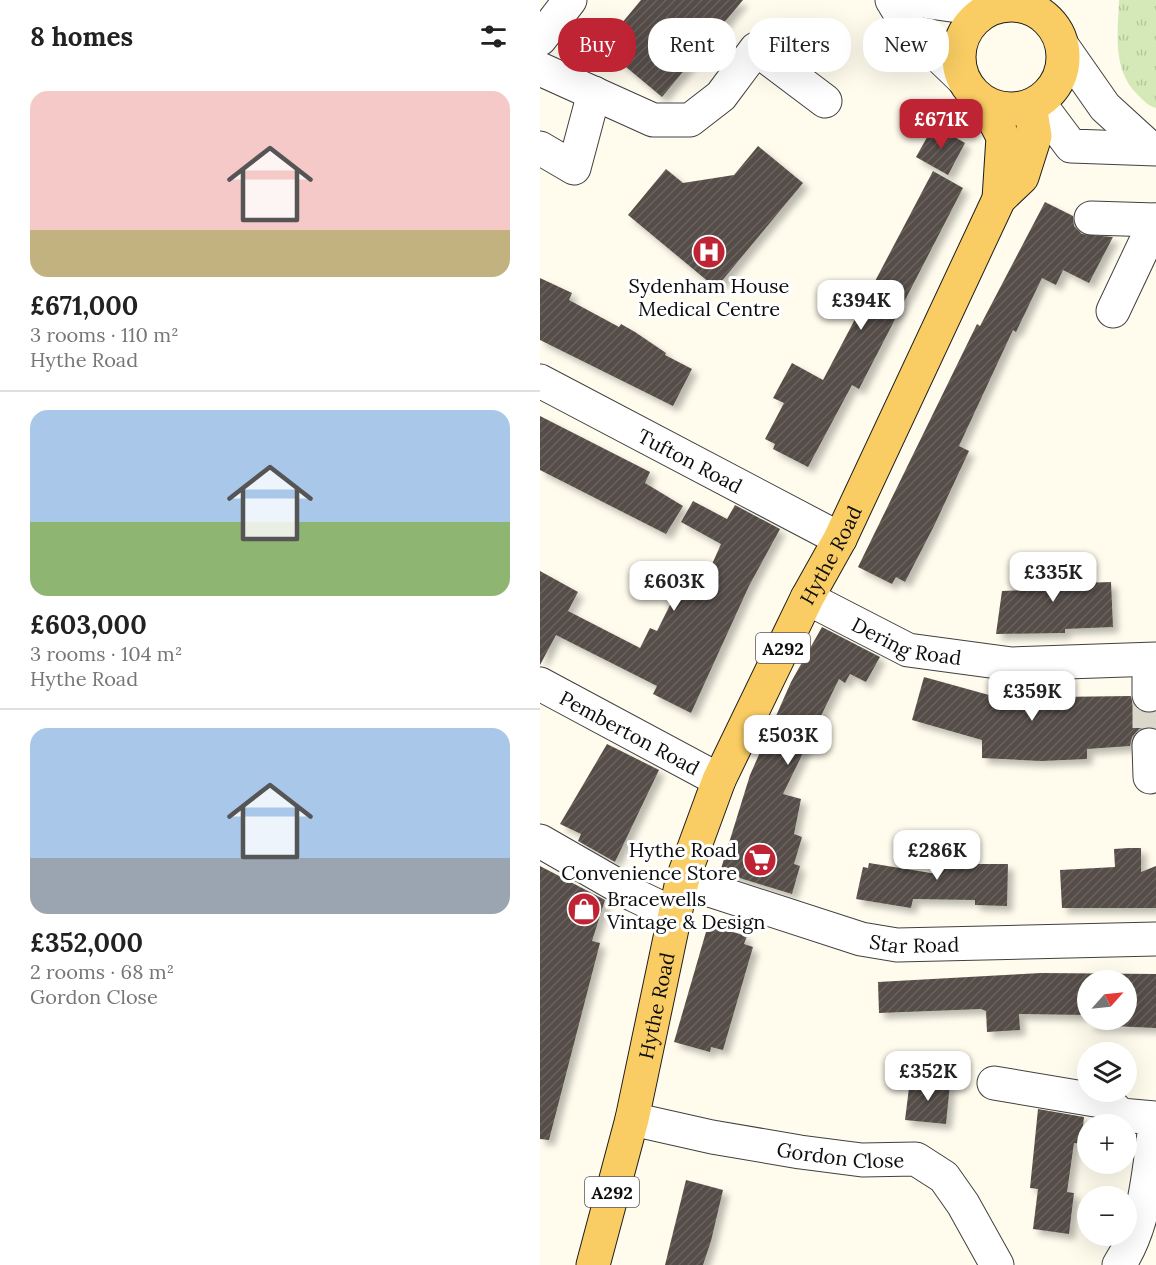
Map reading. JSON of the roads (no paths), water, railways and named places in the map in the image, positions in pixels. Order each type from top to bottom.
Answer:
[{"type":"main road","points":[[1052,0],[1052,15],[1060,40],[1063,63],[1059,79],[1050,92],[1034,104],[1016,109],[986,104],[973,93],[963,79],[959,63],[962,40],[974,19],[1000,5],[1036,11],[1048,20],[1060,40]]},
{"type":"main road","name":"Hythe Road","points":[[986,104],[1003,137],[999,199]]},
{"type":"main road","name":"Hythe Road","points":[[593,1265],[632,1119],[682,881],[719,780],[807,598],[840,540],[999,199],[1022,177],[1035,136],[1034,104]]},
{"type":"street","points":[[540,39],[570,0]]},
{"type":"street","points":[[892,0],[907,25],[963,79]]},
{"type":"street","points":[[915,0],[1000,5]]},
{"type":"street","points":[[1060,40],[1105,107],[1153,148]]},
{"type":"street","points":[[540,69],[653,120],[690,120],[721,96],[756,49],[825,101]]},
{"type":"street","points":[[540,148],[573,168],[594,93]]},
{"type":"street","points":[[1034,104],[1071,146]]},
{"type":"street","points":[[1022,177],[1050,154],[1071,146],[1153,148]]},
{"type":"street","points":[[1091,218],[1156,220],[1113,311]]},
{"type":"street","name":"Tufton Road","points":[[540,381],[840,540]]},
{"type":"street","name":"Dering Road","points":[[807,598],[908,650],[1012,664],[1152,660]]},
{"type":"street","points":[[1149,695],[1152,660]]},
{"type":"street","name":"Pemberton Road","points":[[540,684],[719,780]]},
{"type":"street","points":[[1149,745],[1150,777]]},
{"type":"street","points":[[540,841],[634,896],[674,914]]},
{"type":"street","name":"Star Road","points":[[682,881],[861,939],[897,945],[1156,939]]},
{"type":"street","points":[[994,1083],[1107,1102],[1121,1115],[1156,1118],[1148,1180],[1133,1244],[1119,1265]]},
{"type":"street","name":"Gordon Close","points":[[632,1119],[712,1137],[800,1152],[862,1160],[916,1159],[944,1177],[963,1204],[997,1265]]},
{"type":"tunnel","points":[[1149,695],[1149,745]]},
{"type":"place","name":"Sydenham House Medical Centre","points":[[709,252]]},
{"type":"place","name":"Hythe Road Convenience Store","points":[[760,860]]},
{"type":"place","name":"Bracewells Vintage & Design","points":[[584,909]]}]
